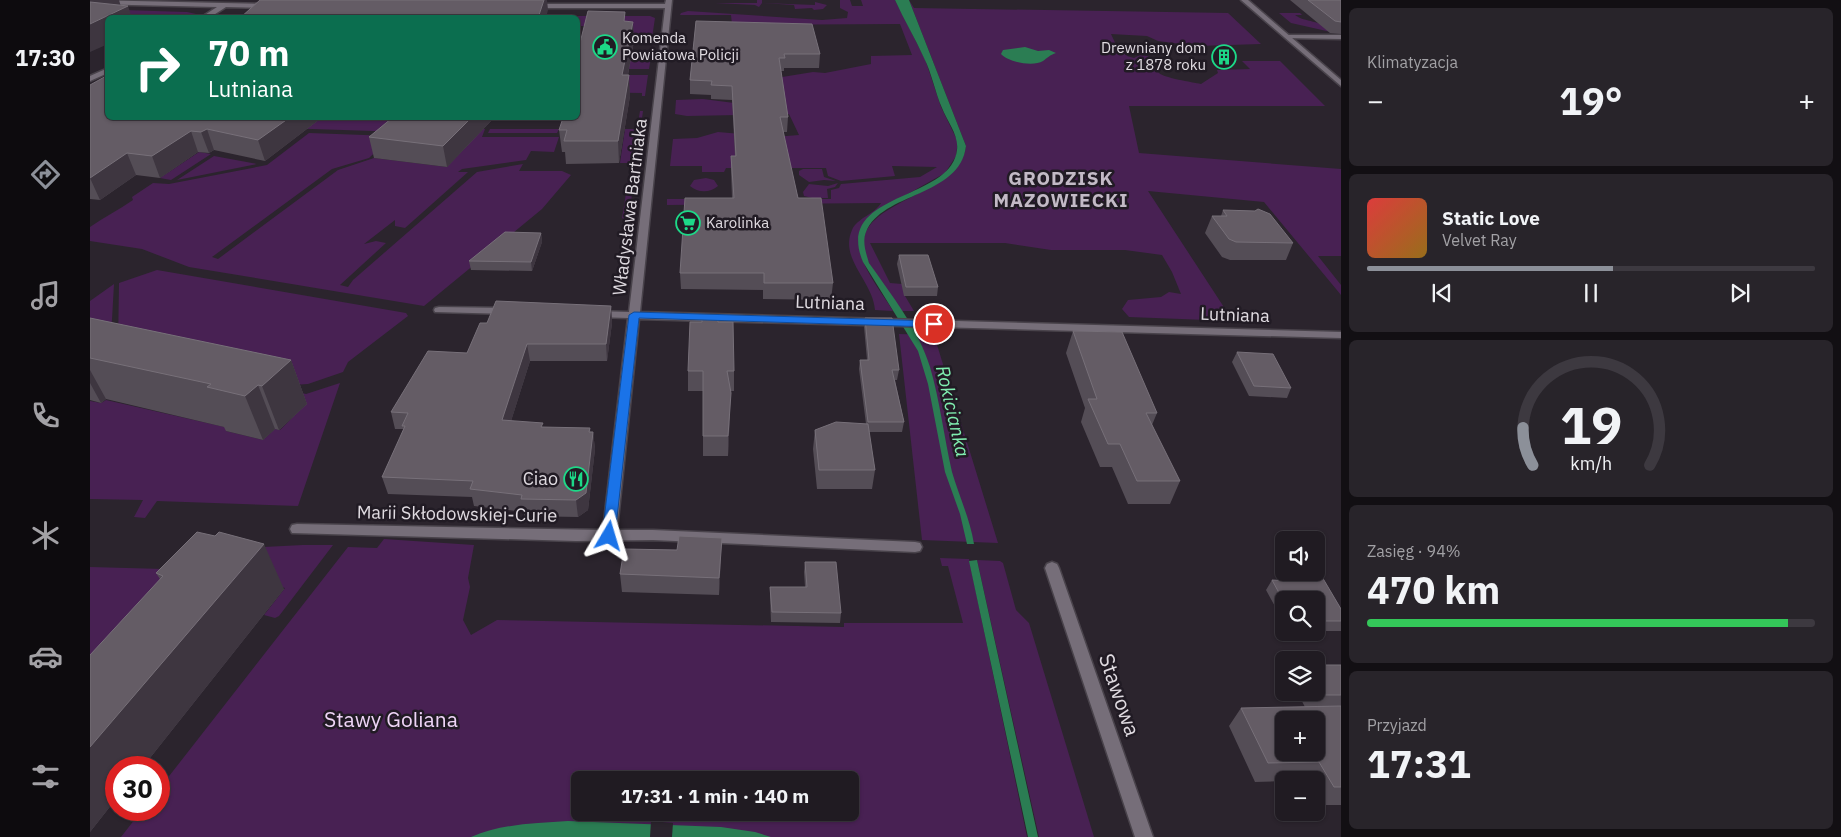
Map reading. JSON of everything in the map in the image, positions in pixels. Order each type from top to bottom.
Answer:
[{"type":"street","points":[[208,15],[234,0]]},
{"type":"street","points":[[1244,0],[1341,84]]},
{"type":"street","points":[[90,2],[274,6]]},
{"type":"street","points":[[526,6],[669,3]]},
{"type":"street","name":"Władysława Bartniaka","points":[[609,536],[669,3]]},
{"type":"street","points":[[1288,37],[1341,37]]},
{"type":"street","points":[[90,79],[105,72]]},
{"type":"street","points":[[439,310],[517,312]]},
{"type":"street","name":"Lutniana","points":[[583,313],[1341,335]]},
{"type":"street","name":"Marii Skłodowskiej-Curie","points":[[297,529],[609,536],[653,535],[915,547]]},
{"type":"street","name":"Stawowa","points":[[1052,568],[1144,837]]},
{"type":"green space","points":[[757,0],[762,0],[759,7],[755,5],[715,3],[757,3]]},
{"type":"green space","points":[[840,0],[850,0],[852,6],[863,6],[861,0],[895,0],[925,59],[941,107],[957,140],[956,156],[945,173],[874,213],[864,225],[860,237],[860,250],[864,262],[893,311],[875,310],[869,289],[850,251],[849,241],[854,226],[881,203],[667,205],[667,199],[831,199],[831,190],[839,188],[841,184],[920,177],[937,167],[892,166],[895,176],[841,181],[828,176],[826,168],[726,168],[724,172],[702,172],[702,166],[670,166],[673,139],[697,138],[718,132],[774,137],[799,135],[789,114],[687,116],[675,114],[676,100],[703,99],[742,104],[776,78],[813,72],[825,73],[871,64],[871,56],[912,55],[900,24],[732,25],[731,15],[680,15],[681,13],[688,11],[822,20],[847,18],[848,12],[840,8]]},
{"type":"green space","points":[[909,0],[914,8],[1228,13],[1261,44],[1197,46],[1158,41],[1147,36],[1111,34],[1118,49],[1129,53],[1127,56],[1134,58],[1140,55],[1148,56],[1157,71],[1162,75],[1201,84],[1218,73],[1217,70],[1250,69],[1242,61],[1280,61],[1325,106],[1129,106],[1139,153],[1341,169],[1341,256],[1318,256],[1341,285],[1341,295],[1264,202],[1148,191],[1233,321],[1129,317],[1122,309],[1128,300],[1161,297],[1169,292],[1181,294],[1172,272],[1162,255],[1125,250],[1051,250],[1005,243],[870,243],[890,283],[902,284],[905,296],[914,311],[901,311],[869,263],[864,242],[870,226],[884,213],[943,179],[959,164],[966,146]]},
{"type":"green space","points":[[815,2],[827,5],[823,9],[814,10],[812,8],[795,9],[794,5],[762,3],[815,5]]},
{"type":"green space","points":[[90,9],[187,12],[196,14],[105,15]]},
{"type":"green space","points":[[1279,13],[1300,13],[1302,15],[1295,15],[1323,25],[1331,32],[1291,23]]},
{"type":"green space","points":[[580,16],[650,16],[655,18],[652,38],[625,37],[605,26],[580,26]]},
{"type":"green space","points":[[622,57],[651,57],[649,69],[619,69]]},
{"type":"green space","points":[[586,75],[648,75],[645,96],[642,96],[642,93],[581,92]]},
{"type":"green space","points":[[640,111],[643,111],[636,163],[620,163],[625,129],[637,129]]},
{"type":"green space","points":[[285,120],[409,120],[403,132],[282,128]]},
{"type":"green space","points":[[461,129],[485,129],[482,137],[559,137],[554,152],[531,151],[526,160],[462,169],[458,172],[468,172],[405,228],[395,226],[395,220],[364,244],[376,241],[386,243],[340,285],[348,287],[353,280],[477,172],[523,164],[519,171],[562,171],[571,175],[542,209],[424,306],[189,267],[142,249],[90,241],[90,227],[133,200],[132,197],[153,183],[169,184],[267,165],[309,133],[392,136],[369,158],[332,169],[212,257],[218,259],[338,170],[374,158],[447,167],[464,149]]},
{"type":"green space","points":[[490,129],[559,129],[557,133],[488,133]]},
{"type":"green space","points":[[199,152],[211,154],[171,180],[160,178]]},
{"type":"green space","points":[[214,156],[257,164],[177,180]]},
{"type":"green space","points":[[803,169],[822,169],[824,177],[836,181],[809,182],[799,175],[799,171]]},
{"type":"green space","points":[[629,175],[635,175],[628,221],[622,218]]},
{"type":"green space","points":[[706,178],[714,180],[718,186],[704,191],[690,186],[694,180]]},
{"type":"green space","points":[[838,183],[835,187],[827,189],[828,198],[804,196],[803,192],[809,184],[828,186]]},
{"type":"green space","points":[[157,270],[406,313],[408,316],[348,362],[343,372],[308,384],[293,385],[118,348],[119,283]]},
{"type":"green space","points":[[114,284],[111,337],[90,359],[90,301]]},
{"type":"green space","points":[[899,334],[934,335],[998,543],[922,540]]},
{"type":"green space","points":[[340,383],[298,506],[157,501],[145,518],[134,517],[143,500],[90,499],[90,401],[101,403],[106,400],[229,428],[226,431],[263,440],[275,429],[280,430],[306,404],[289,390],[306,394]]},
{"type":"green space","name":"Stawy Goliana","points":[[384,539],[474,545],[468,578],[470,587],[463,620],[471,635],[497,620],[844,627],[844,623],[963,623],[948,566],[942,566],[940,558],[969,559],[1027,837],[121,837],[133,821],[170,821],[170,775],[348,547],[377,548]]},
{"type":"green space","points":[[333,545],[279,616],[275,618],[264,615],[285,588],[242,577],[90,734],[90,567],[201,570],[224,549]]},
{"type":"green space","points":[[977,560],[1000,561],[1003,563],[1016,610],[1029,623],[1094,837],[1039,837]]},
{"type":"shaded area","points":[[895,0],[909,0],[966,146],[961,163],[950,175],[936,185],[888,209],[875,219],[866,232],[865,248],[869,263],[904,313],[925,353],[937,393],[952,472],[974,544],[967,544],[960,514],[945,472],[928,384],[918,351],[863,262],[858,239],[864,222],[878,209],[936,179],[950,167],[957,150],[956,139],[944,113],[927,64]]},
{"type":"shaded area","points":[[1025,47],[1038,51],[1049,50],[1056,53],[1039,63],[1033,64],[1015,61],[1001,54],[1003,50]]},
{"type":"shaded area","points":[[977,560],[1038,837],[1028,837],[969,561]]},
{"type":"shaded area","points":[[568,821],[721,827],[755,832],[771,837],[471,837],[506,827]]},
{"type":"pier","points":[[651,821],[673,823],[672,837],[650,837]]},
{"type":"building","points":[[260,0],[544,0],[539,15],[243,15]]},
{"type":"building","points":[[1308,0],[1341,0],[1341,22],[1335,21]]},
{"type":"building","points":[[90,2],[128,6],[105,15],[105,17],[90,24]]},
{"type":"building","points":[[588,11],[625,12],[624,21],[633,22],[622,75],[629,75],[618,141],[564,141],[567,130],[559,130],[562,120],[580,120],[580,43]]},
{"type":"building","points":[[696,21],[812,24],[820,54],[784,54],[785,58],[779,58],[788,117],[780,117],[798,198],[821,198],[833,283],[764,283],[764,273],[680,273],[685,198],[734,198],[731,156],[736,156],[732,86],[711,85],[712,81],[690,80]]},
{"type":"building","points":[[105,77],[105,120],[286,120],[258,140],[207,129],[201,132],[191,131],[152,156],[127,153],[90,178],[90,85]]},
{"type":"building","points":[[390,120],[469,120],[443,146],[369,137]]},
{"type":"building","points":[[1258,209],[1270,214],[1293,243],[1236,242],[1229,239],[1212,216],[1227,216],[1223,210],[1255,211]]},
{"type":"building","points":[[505,232],[541,233],[531,262],[469,261]]},
{"type":"building","points":[[899,255],[928,255],[938,287],[906,287]]},
{"type":"building","points":[[496,301],[611,306],[606,344],[527,344],[502,420],[543,423],[541,427],[590,428],[589,432],[593,432],[586,493],[576,500],[521,499],[522,495],[470,489],[473,481],[382,477],[405,426],[402,426],[408,413],[391,412],[428,351],[467,353],[480,323],[487,323]]},
{"type":"building","points":[[717,315],[718,322],[733,322],[734,371],[727,371],[731,393],[728,436],[703,436],[703,371],[688,371],[690,322],[702,322],[702,316]]},
{"type":"building","points":[[90,318],[291,360],[262,386],[258,385],[245,396],[207,387],[211,384],[90,358]]},
{"type":"building","points":[[865,318],[892,318],[899,370],[892,370],[904,422],[868,422],[860,360],[869,360]]},
{"type":"building","points":[[1073,331],[1122,332],[1157,413],[1146,413],[1180,481],[1137,481],[1120,444],[1108,444],[1088,399],[1097,399]]},
{"type":"building","points":[[1237,352],[1273,354],[1291,388],[1254,386]]},
{"type":"building","points":[[836,422],[868,424],[875,470],[819,470],[815,430]]},
{"type":"building","points":[[197,532],[215,536],[219,532],[264,544],[90,747],[90,655],[163,576],[156,573]]},
{"type":"building","points":[[679,536],[722,538],[719,578],[620,574],[624,549],[677,550]]},
{"type":"building","points":[[805,562],[836,562],[841,613],[772,612],[770,587],[807,587]]},
{"type":"building","points":[[1272,580],[1324,581],[1341,609],[1341,621],[1325,621],[1325,591],[1278,591]]},
{"type":"building","points":[[1325,665],[1341,665],[1341,695],[1325,695]]},
{"type":"building","points":[[1341,706],[1341,787],[1334,787],[1319,762],[1268,763],[1241,708]]},
{"type":"place","name":"Komenda Powiatowa Policji","points":[[605,47]]},
{"type":"place","name":"Drewniany dom z 1878 roku","points":[[1224,57]]},
{"type":"place","name":"Karolinka","points":[[688,223]]},
{"type":"place","name":"Ciao","points":[[576,479]]},
{"type":"district","name":"GRODZISK MAZOWIECKI","points":[[1061,189]]},
{"type":"route","points":[[609,536],[634,315],[934,324]]},
{"type":"water label","name":"Rokicianka","points":[[953,411]]}]
